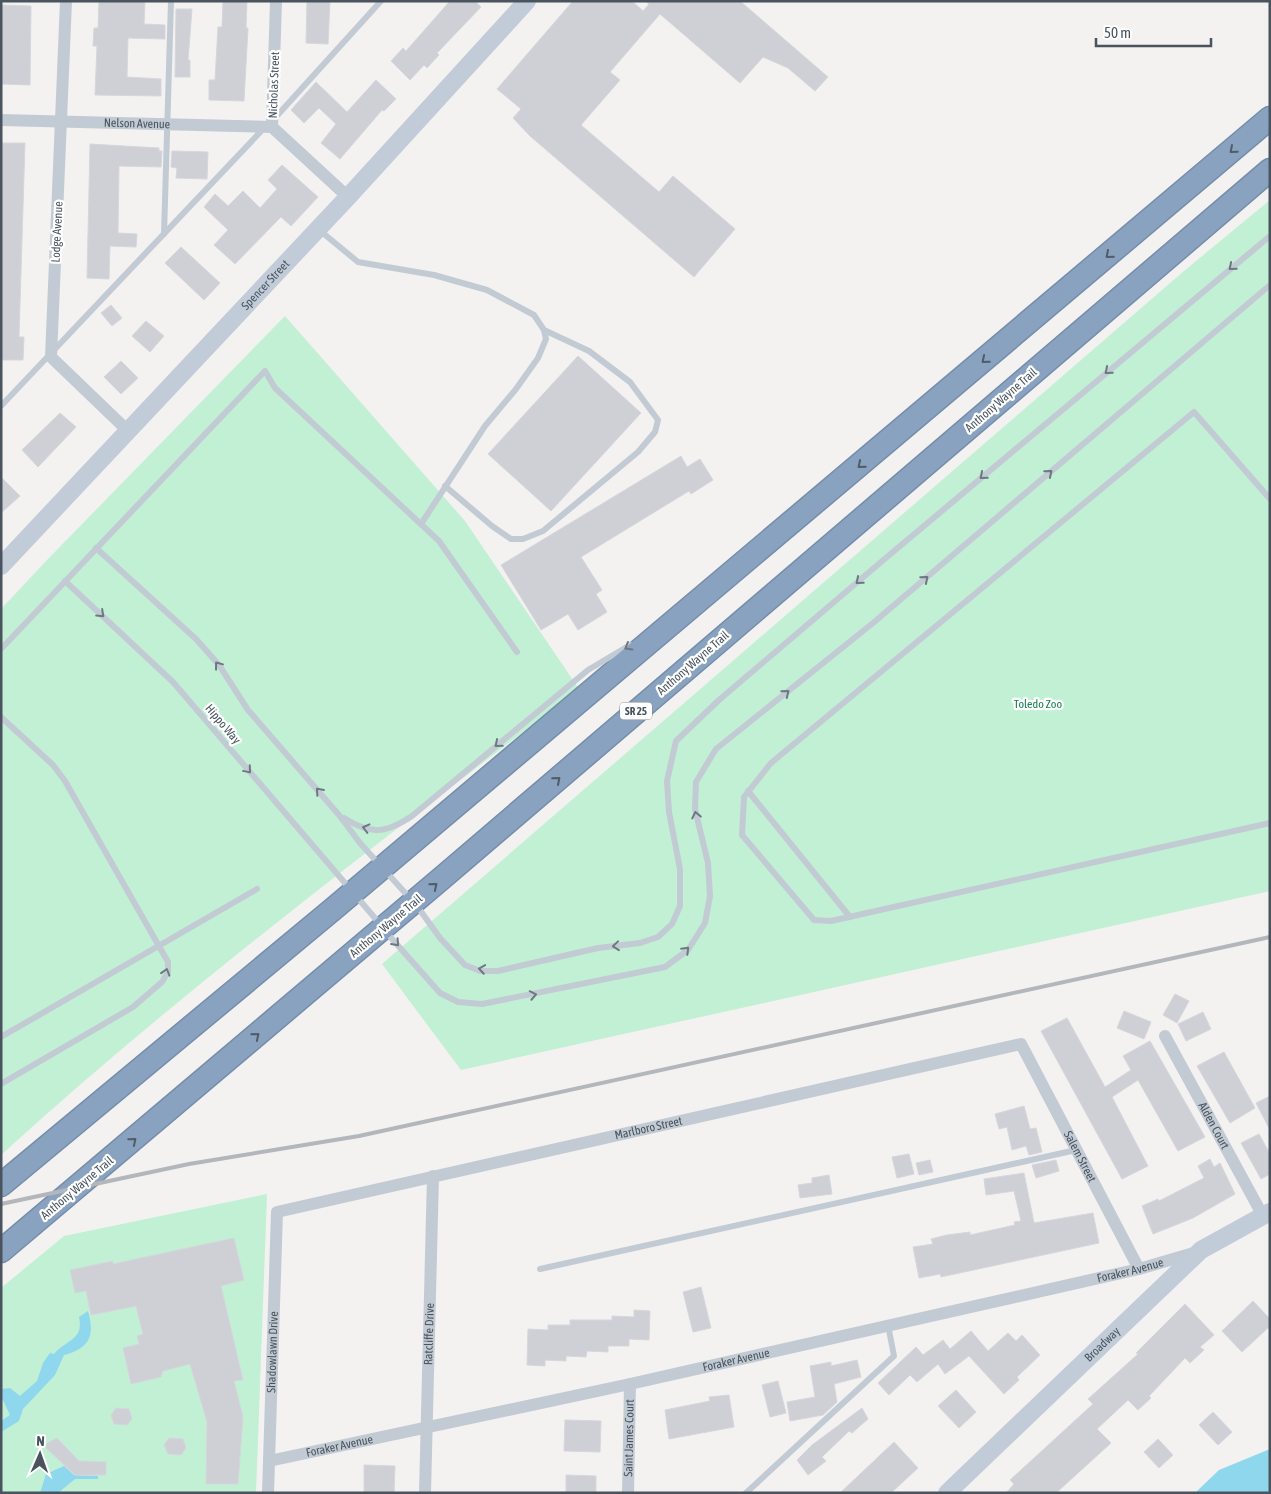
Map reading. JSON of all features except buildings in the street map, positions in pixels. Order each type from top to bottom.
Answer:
[{"type":"highway","points":[[1,1186],[685,613],[1270,118]]},
{"type":"highway","name":"Anthony Wayne Trail","points":[[1,1251],[414,902],[1270,170]]},
{"type":"street","name":"Lodge Avenue","points":[[51,352],[66,1]]},
{"type":"street","name":"Nicholas Street","points":[[276,1],[270,125],[348,197]]},
{"type":"street","name":"Spencer Street","points":[[1,566],[348,197],[527,1]]},
{"type":"street","name":"Nelson Avenue","points":[[1,120],[270,125]]},
{"type":"street","points":[[51,352],[51,357],[127,430]]},
{"type":"street","name":"Alden Court","points":[[1165,1036],[1266,1214]]},
{"type":"street","name":"Salem Street","points":[[1021,1044],[1139,1269]]},
{"type":"street","name":"Marlboro Street","points":[[277,1212],[1021,1044]]},
{"type":"street","name":"Ratcliffe Drive","points":[[425,1493],[433,1176]]},
{"type":"street","name":"Shadowlawn Drive","points":[[268,1493],[277,1212]]},
{"type":"street","name":"Broadway","points":[[947,1493],[1201,1250],[1266,1214]]},
{"type":"street","name":"Foraker Avenue","points":[[269,1461],[630,1384],[1139,1269],[1201,1250]]},
{"type":"street","name":"Saint James Court","points":[[628,1493],[630,1384]]},
{"type":"lane","points":[[164,234],[171,1]]},
{"type":"lane","points":[[1,406],[270,125],[381,2]]},
{"type":"lane","points":[[317,229],[358,262],[434,275],[487,290],[534,315],[544,330],[546,339],[538,358],[516,389],[485,426],[421,524]]},
{"type":"lane","points":[[96,548],[196,639],[218,664],[248,710],[339,815],[360,843],[414,902],[454,954],[465,965],[480,970],[498,971],[598,948],[640,943],[658,937],[672,924],[680,906],[680,869],[669,812],[667,781],[676,741],[719,700],[874,568],[1270,236]]},
{"type":"lane","name":"Hippo Way","points":[[65,581],[173,682],[352,893],[440,993],[458,1002],[482,1004],[665,967],[688,950],[705,923],[710,896],[708,863],[694,809],[696,782],[716,749],[874,623],[1270,285]]},
{"type":"lane","points":[[445,486],[492,526],[511,539],[523,539],[543,531],[576,506],[638,452],[654,432],[658,420],[630,382],[589,351],[544,330]]},
{"type":"lane","points":[[1,648],[265,371],[275,388],[439,541],[517,652]]},
{"type":"lane","points":[[1270,499],[1194,412],[771,763],[744,797],[742,835],[814,920],[831,921],[1270,823]]},
{"type":"lane","points":[[644,637],[685,613]]},
{"type":"lane","points":[[339,815],[360,828],[378,831],[394,828],[412,816],[588,670],[636,642]]},
{"type":"lane","points":[[1,717],[53,765],[118,872],[168,962],[168,972],[162,982],[133,1006],[1,1084]]},
{"type":"lane","points":[[748,791],[850,917]]},
{"type":"lane","points":[[1,1037],[257,889]]},
{"type":"lane","points":[[540,1269],[1076,1150]]},
{"type":"lane","points":[[746,1493],[894,1356],[888,1325]]},
{"type":"green space","name":"Toledo Zoo","points":[[1270,200],[1270,891],[461,1070],[382,964],[1184,271]]},
{"type":"green space","points":[[285,316],[465,521],[579,689],[358,859],[213,974],[70,1093],[1,1155],[1,609]]},
{"type":"green space","points":[[267,1194],[256,1493],[1,1493],[1,1288],[64,1236]]},
{"type":"water","points":[[88,1311],[91,1327],[85,1345],[64,1355],[55,1375],[23,1409],[19,1421],[1,1432],[1,1421],[10,1415],[1,1396],[1,1389],[10,1388],[20,1396],[37,1381],[43,1363],[50,1353],[54,1354],[77,1335],[80,1325],[79,1317]]},
{"type":"water","points":[[1270,1449],[1270,1493],[1195,1493],[1219,1470]]},
{"type":"water","points":[[64,1466],[74,1475],[98,1476],[98,1479],[75,1479],[58,1493],[40,1493],[46,1474]]},
{"type":"railway","points":[[1,1204],[189,1164],[359,1136],[1270,937]]}]
